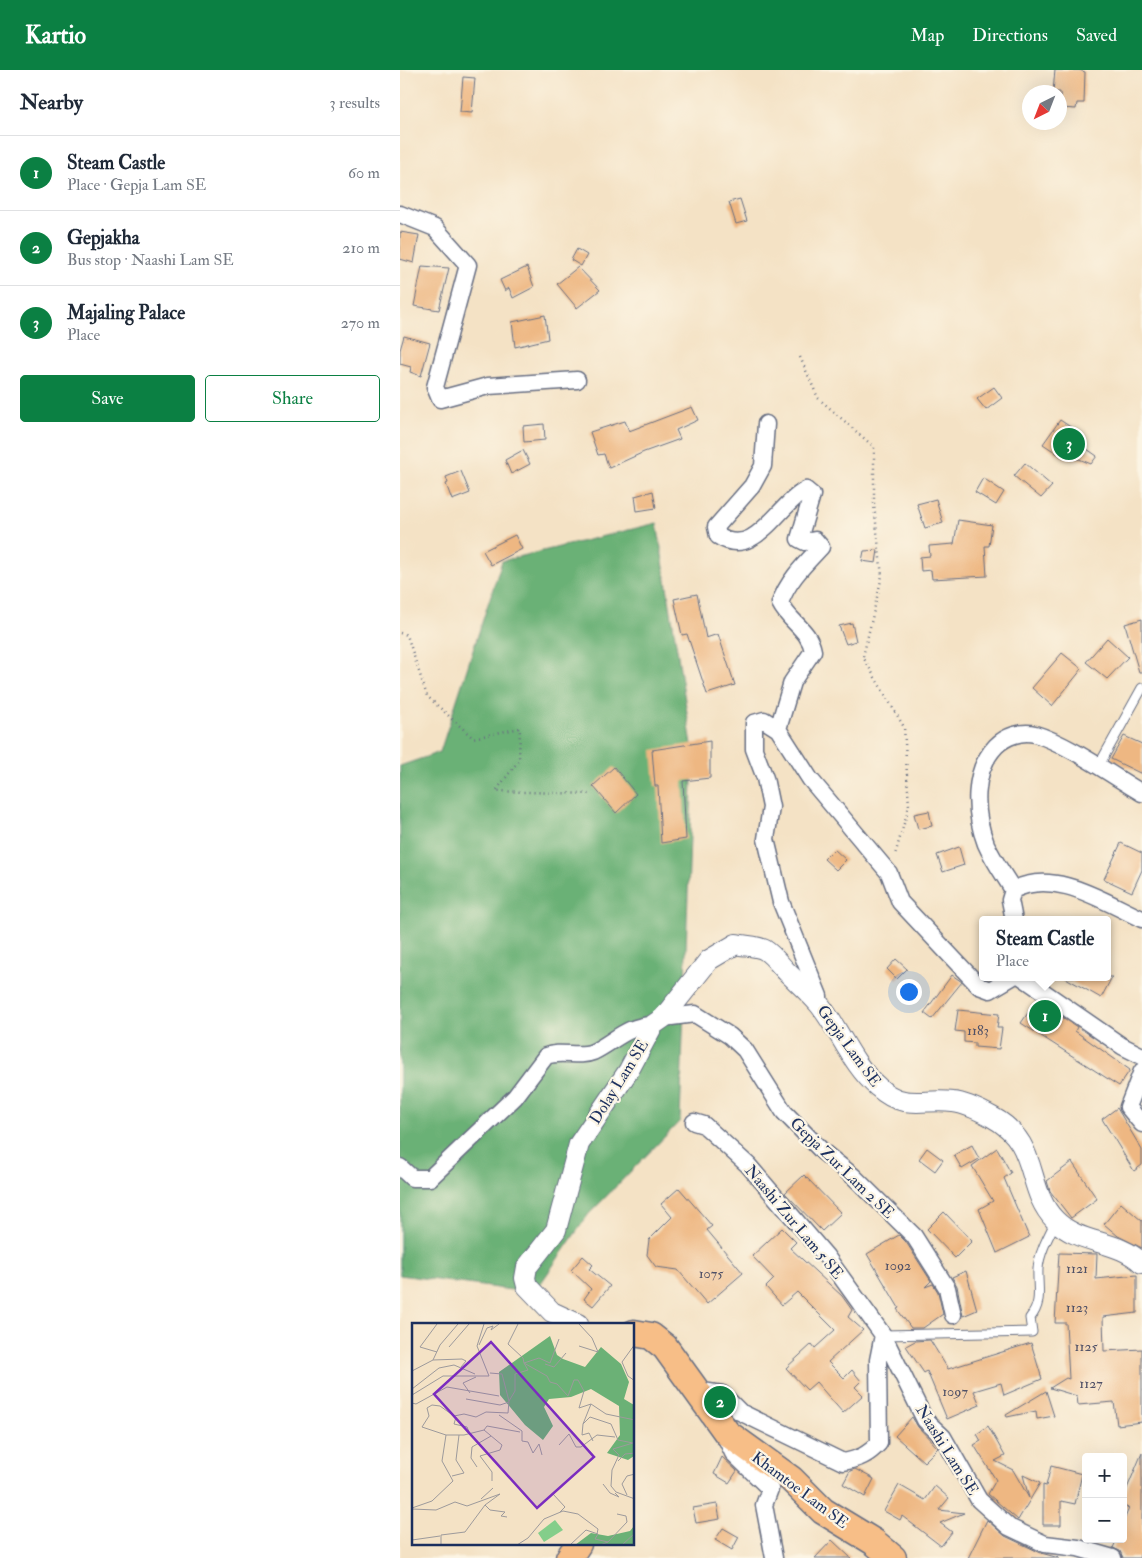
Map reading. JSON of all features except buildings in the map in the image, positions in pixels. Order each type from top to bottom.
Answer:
[{"type":"main road","name":"Khamtoe Lam SE","points":[[635,1333],[651,1336],[665,1347],[726,1432],[791,1479],[823,1512],[874,1542],[893,1558]]},
{"type":"main road","points":[[569,1558],[577,1546]]},
{"type":"street","points":[[400,214],[435,228],[468,265],[435,387],[440,399],[488,386],[577,380]]},
{"type":"street","points":[[766,424],[763,466],[752,486],[716,526],[718,536],[726,541],[739,543],[756,537],[795,496],[806,490],[812,495],[799,539],[805,542],[815,540],[821,547],[796,573],[785,589],[780,602],[785,613],[811,639],[813,651],[792,682],[778,729]]},
{"type":"street","points":[[819,1004],[819,996],[781,902],[766,839],[771,807],[765,778],[754,749],[754,724],[764,720],[778,729],[810,779],[890,873],[900,902],[979,986],[990,990],[1005,981]]},
{"type":"street","points":[[1013,890],[986,844],[981,824],[978,784],[990,753],[1010,736],[1021,733],[1034,734],[1052,741],[1142,793]]},
{"type":"street","points":[[1013,916],[1010,900],[1013,890],[1024,884],[1036,882],[1078,889],[1142,919]]},
{"type":"street","name":"Gepja Lam SE","points":[[658,1022],[709,960],[736,944],[764,950],[819,1004],[876,1086],[891,1098],[914,1103],[954,1102],[992,1117],[1011,1130],[1025,1148],[1046,1209],[1056,1220],[1067,1230],[1076,1234],[1112,1244],[1139,1256]]},
{"type":"street","points":[[1028,981],[1122,1046],[1142,1056]]},
{"type":"street","name":"Gepja Zur Lam 2 SE","points":[[658,1022],[695,1014],[730,1036],[745,1050],[784,1112],[823,1152],[853,1176],[914,1236],[947,1288],[953,1315]]},
{"type":"street","name":"Dolay Lam SE","points":[[400,1168],[412,1178],[430,1178],[515,1097],[546,1056],[554,1053],[591,1053],[622,1033],[641,1025],[658,1022]]},
{"type":"street","name":"Dolay Lam SE","points":[[576,1323],[552,1312],[527,1286],[525,1278],[527,1267],[556,1230],[579,1144],[629,1070],[658,1022]]},
{"type":"street","points":[[1142,1071],[1128,1107],[1142,1124]]},
{"type":"street","name":"Naashi Zur Lam 5 SE","points":[[694,1122],[704,1124],[748,1165],[826,1256],[883,1335]]},
{"type":"street","points":[[696,1390],[722,1394],[740,1412],[842,1462],[856,1460],[868,1454],[879,1443],[878,1360],[883,1335]]},
{"type":"street","name":"Naashi Lam SE","points":[[883,1335],[925,1420],[943,1436],[979,1500],[1009,1528],[1045,1544],[1078,1548],[1113,1558]]},
{"type":"street","points":[[726,1432],[726,1439],[733,1453],[770,1489],[764,1505],[774,1558]]},
{"type":"lane","points":[[1098,767],[1142,688]]},
{"type":"lane","points":[[883,1335],[1032,1332],[1030,1318],[1037,1310],[1040,1296],[1038,1268],[1047,1238],[1056,1220]]},
{"type":"path","points":[[800,357],[818,398],[874,447],[874,504],[882,576],[864,657],[904,727],[909,806],[890,873]]},
{"type":"path","points":[[400,633],[407,635],[427,696],[473,738],[520,728],[519,760],[496,791],[589,794]]},
{"type":"green space","points":[[657,523],[693,751],[680,1121],[588,1215],[534,1293],[400,1275],[400,766],[440,752],[502,561]]},
{"type":"place","name":"Majaling Palace","points":[[1069,444]]},
{"type":"place","name":"Steam Castle","points":[[1045,1016]]},
{"type":"place","name":"Gepjakha","points":[[720,1402]]}]
